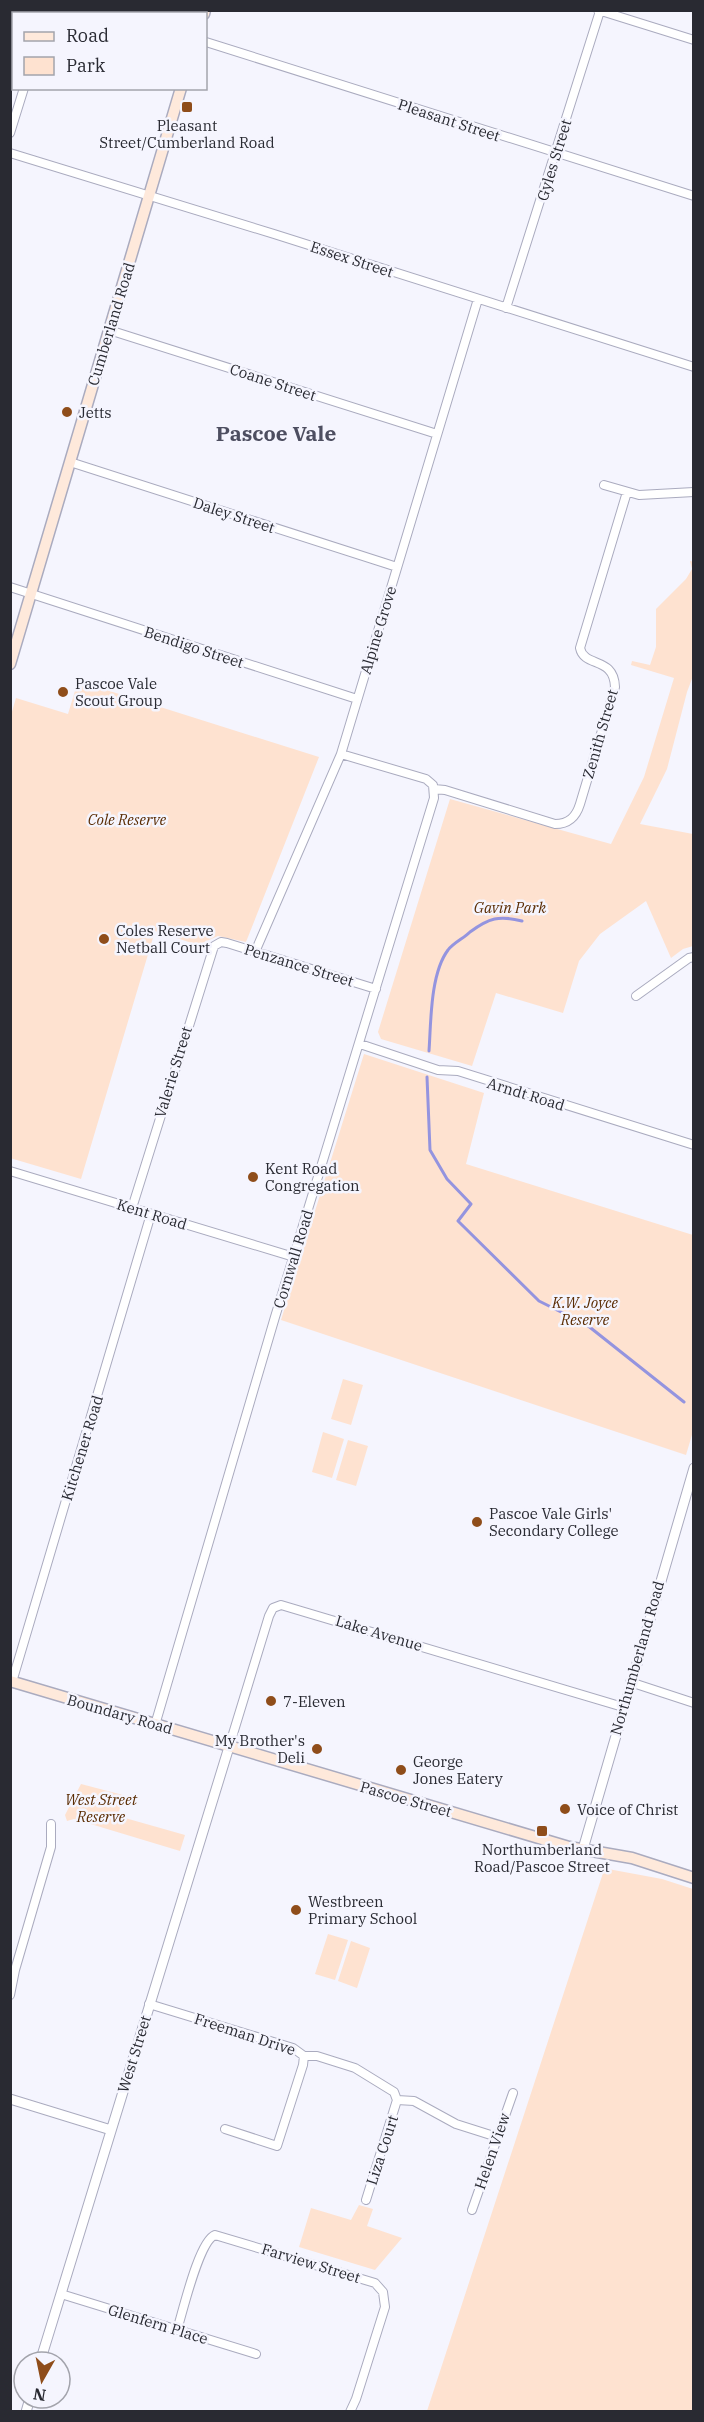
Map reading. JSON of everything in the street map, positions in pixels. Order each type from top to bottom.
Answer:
[{"type":"main road","name":"Cumberland Road","points":[[10,664],[181,90]]},
{"type":"main road","name":"Boundary Road","points":[[11,1682],[229,1747]]},
{"type":"main road","name":"Pascoe Street","points":[[229,1747],[583,1849],[640,1860],[693,1878]]},
{"type":"street","points":[[599,11],[693,40]]},
{"type":"street","name":"Gyles Street","points":[[506,308],[599,11]]},
{"type":"street","name":"Pleasant Street","points":[[207,42],[693,196]]},
{"type":"street","points":[[10,133],[23,90]]},
{"type":"street","name":"Essex Street","points":[[10,153],[693,367]]},
{"type":"street","name":"Alpine Grove","points":[[255,952],[341,754],[478,299]]},
{"type":"street","name":"Coane Street","points":[[110,330],[437,434]]},
{"type":"street","name":"Daley Street","points":[[70,462],[397,567]]},
{"type":"street","points":[[604,485],[639,495],[693,492]]},
{"type":"street","name":"Zenith Street","points":[[434,789],[445,790],[555,824],[565,823],[574,817],[580,804],[615,687],[613,673],[609,668],[586,658],[580,652],[580,648],[627,492]]},
{"type":"street","name":"Bendigo Street","points":[[10,587],[357,699]]},
{"type":"street","points":[[341,754],[418,776],[430,783],[434,789]]},
{"type":"street","name":"Cornwall Road","points":[[155,1725],[294,1257],[433,803],[434,789]]},
{"type":"street","name":"Penzance Street","points":[[221,942],[376,988]]},
{"type":"street","name":"Valerie Street","points":[[132,1208],[210,954],[214,946],[221,942]]},
{"type":"street","points":[[636,996],[689,957],[693,957]]},
{"type":"street","name":"Arndt Road","points":[[360,1044],[438,1070],[458,1071],[693,1145]]},
{"type":"street","points":[[10,1183],[12,1172]]},
{"type":"street","name":"Kent Road","points":[[12,1172],[294,1257]]},
{"type":"street","name":"Kitchener Road","points":[[11,1682],[152,1214]]},
{"type":"street","name":"Northumberland Road","points":[[583,1849],[693,1468]]},
{"type":"street","name":"Lake Avenue","points":[[229,1747],[269,1616],[273,1608],[281,1605],[623,1707]]},
{"type":"street","points":[[630,1682],[693,1703]]},
{"type":"street","name":"West Street","points":[[44,2350],[229,1747]]},
{"type":"street","points":[[10,1995],[15,1970],[51,1847],[51,1824]]},
{"type":"street","name":"Freeman Drive","points":[[149,2004],[294,2048],[304,2056],[317,2056],[349,2065],[394,2092],[397,2100],[414,2101],[456,2124],[497,2137]]},
{"type":"street","points":[[225,2129],[278,2146],[304,2056]]},
{"type":"street","name":"Helen View","points":[[472,2210],[513,2093]]},
{"type":"street","points":[[10,2099],[111,2130]]},
{"type":"street","name":"Liza Court","points":[[366,2200],[397,2100]]},
{"type":"street","name":"Farview Street","points":[[177,2330],[202,2250],[210,2237],[215,2235],[375,2283],[383,2292],[385,2307],[360,2388],[350,2412]]},
{"type":"street","name":"Glenfern Place","points":[[61,2294],[255,2354]]},
{"type":"green space","name":"Gavin Park","points":[[690,561],[694,562],[693,676],[667,769],[640,824],[693,834],[693,946],[683,949],[671,958],[646,901],[600,934],[579,961],[563,1013],[496,993],[472,1066],[381,1039],[378,1032],[450,799],[611,844],[644,777],[674,678],[631,665],[632,661],[650,665],[656,647],[656,609],[686,579],[692,569]]},
{"type":"green space","name":"Cole Reserve","points":[[78,681],[319,757],[246,942],[218,936],[198,945],[155,931],[81,1179],[10,1158],[11,715],[16,698],[68,714]]},
{"type":"green space","name":"K.W. Joyce Reserve","points":[[364,1054],[484,1093],[466,1164],[693,1235],[694,1428],[686,1455],[281,1320]]},
{"type":"green space","points":[[343,1379],[363,1385],[351,1425],[331,1419]]},
{"type":"green space","points":[[323,1432],[344,1439],[332,1478],[312,1472]]},
{"type":"green space","points":[[348,1440],[368,1446],[356,1486],[336,1480]]},
{"type":"green space","name":"West Street Reserve","points":[[81,1784],[123,1795],[118,1816],[185,1835],[180,1851],[74,1819],[67,1821],[65,1815]]},
{"type":"green space","points":[[604,1870],[662,1879],[693,1889],[693,2411],[427,2411]]},
{"type":"green space","points":[[328,1934],[348,1940],[335,1980],[315,1974]]},
{"type":"green space","points":[[351,1941],[370,1948],[357,1988],[338,1981]]},
{"type":"green space","points":[[359,2205],[373,2209],[367,2226],[402,2238],[375,2270],[299,2247],[311,2208],[351,2220]]},
{"type":"waterway","points":[[429,1051],[435,985],[442,960],[448,950],[470,932],[494,919],[507,918],[522,921]]},
{"type":"waterway","points":[[427,1077],[430,1150],[447,1179],[471,1204],[458,1221],[539,1301],[587,1325],[684,1402]]},
{"type":"place","name":"Pleasant Street/Cumberland Road","points":[[187,107]]},
{"type":"place","name":"Jetts","points":[[67,412]]},
{"type":"place","name":"Pascoe Vale Scout Group","points":[[63,692]]},
{"type":"place","name":"Coles Reserve Netball Court","points":[[104,939]]},
{"type":"place","name":"Kent Road Congregation","points":[[253,1177]]},
{"type":"place","name":"Pascoe Vale Girls' Secondary College","points":[[477,1522]]},
{"type":"place","name":"7-Eleven","points":[[271,1701]]},
{"type":"place","name":"My Brother's Deli","points":[[317,1749]]},
{"type":"place","name":"George Jones Eatery","points":[[401,1770]]},
{"type":"place","name":"Voice of Christ","points":[[565,1809]]},
{"type":"place","name":"Northumberland Road/Pascoe Street","points":[[542,1831]]},
{"type":"place","name":"Westbreen Primary School","points":[[296,1910]]},
{"type":"district","name":"Pascoe Vale","points":[[276,433]]}]
